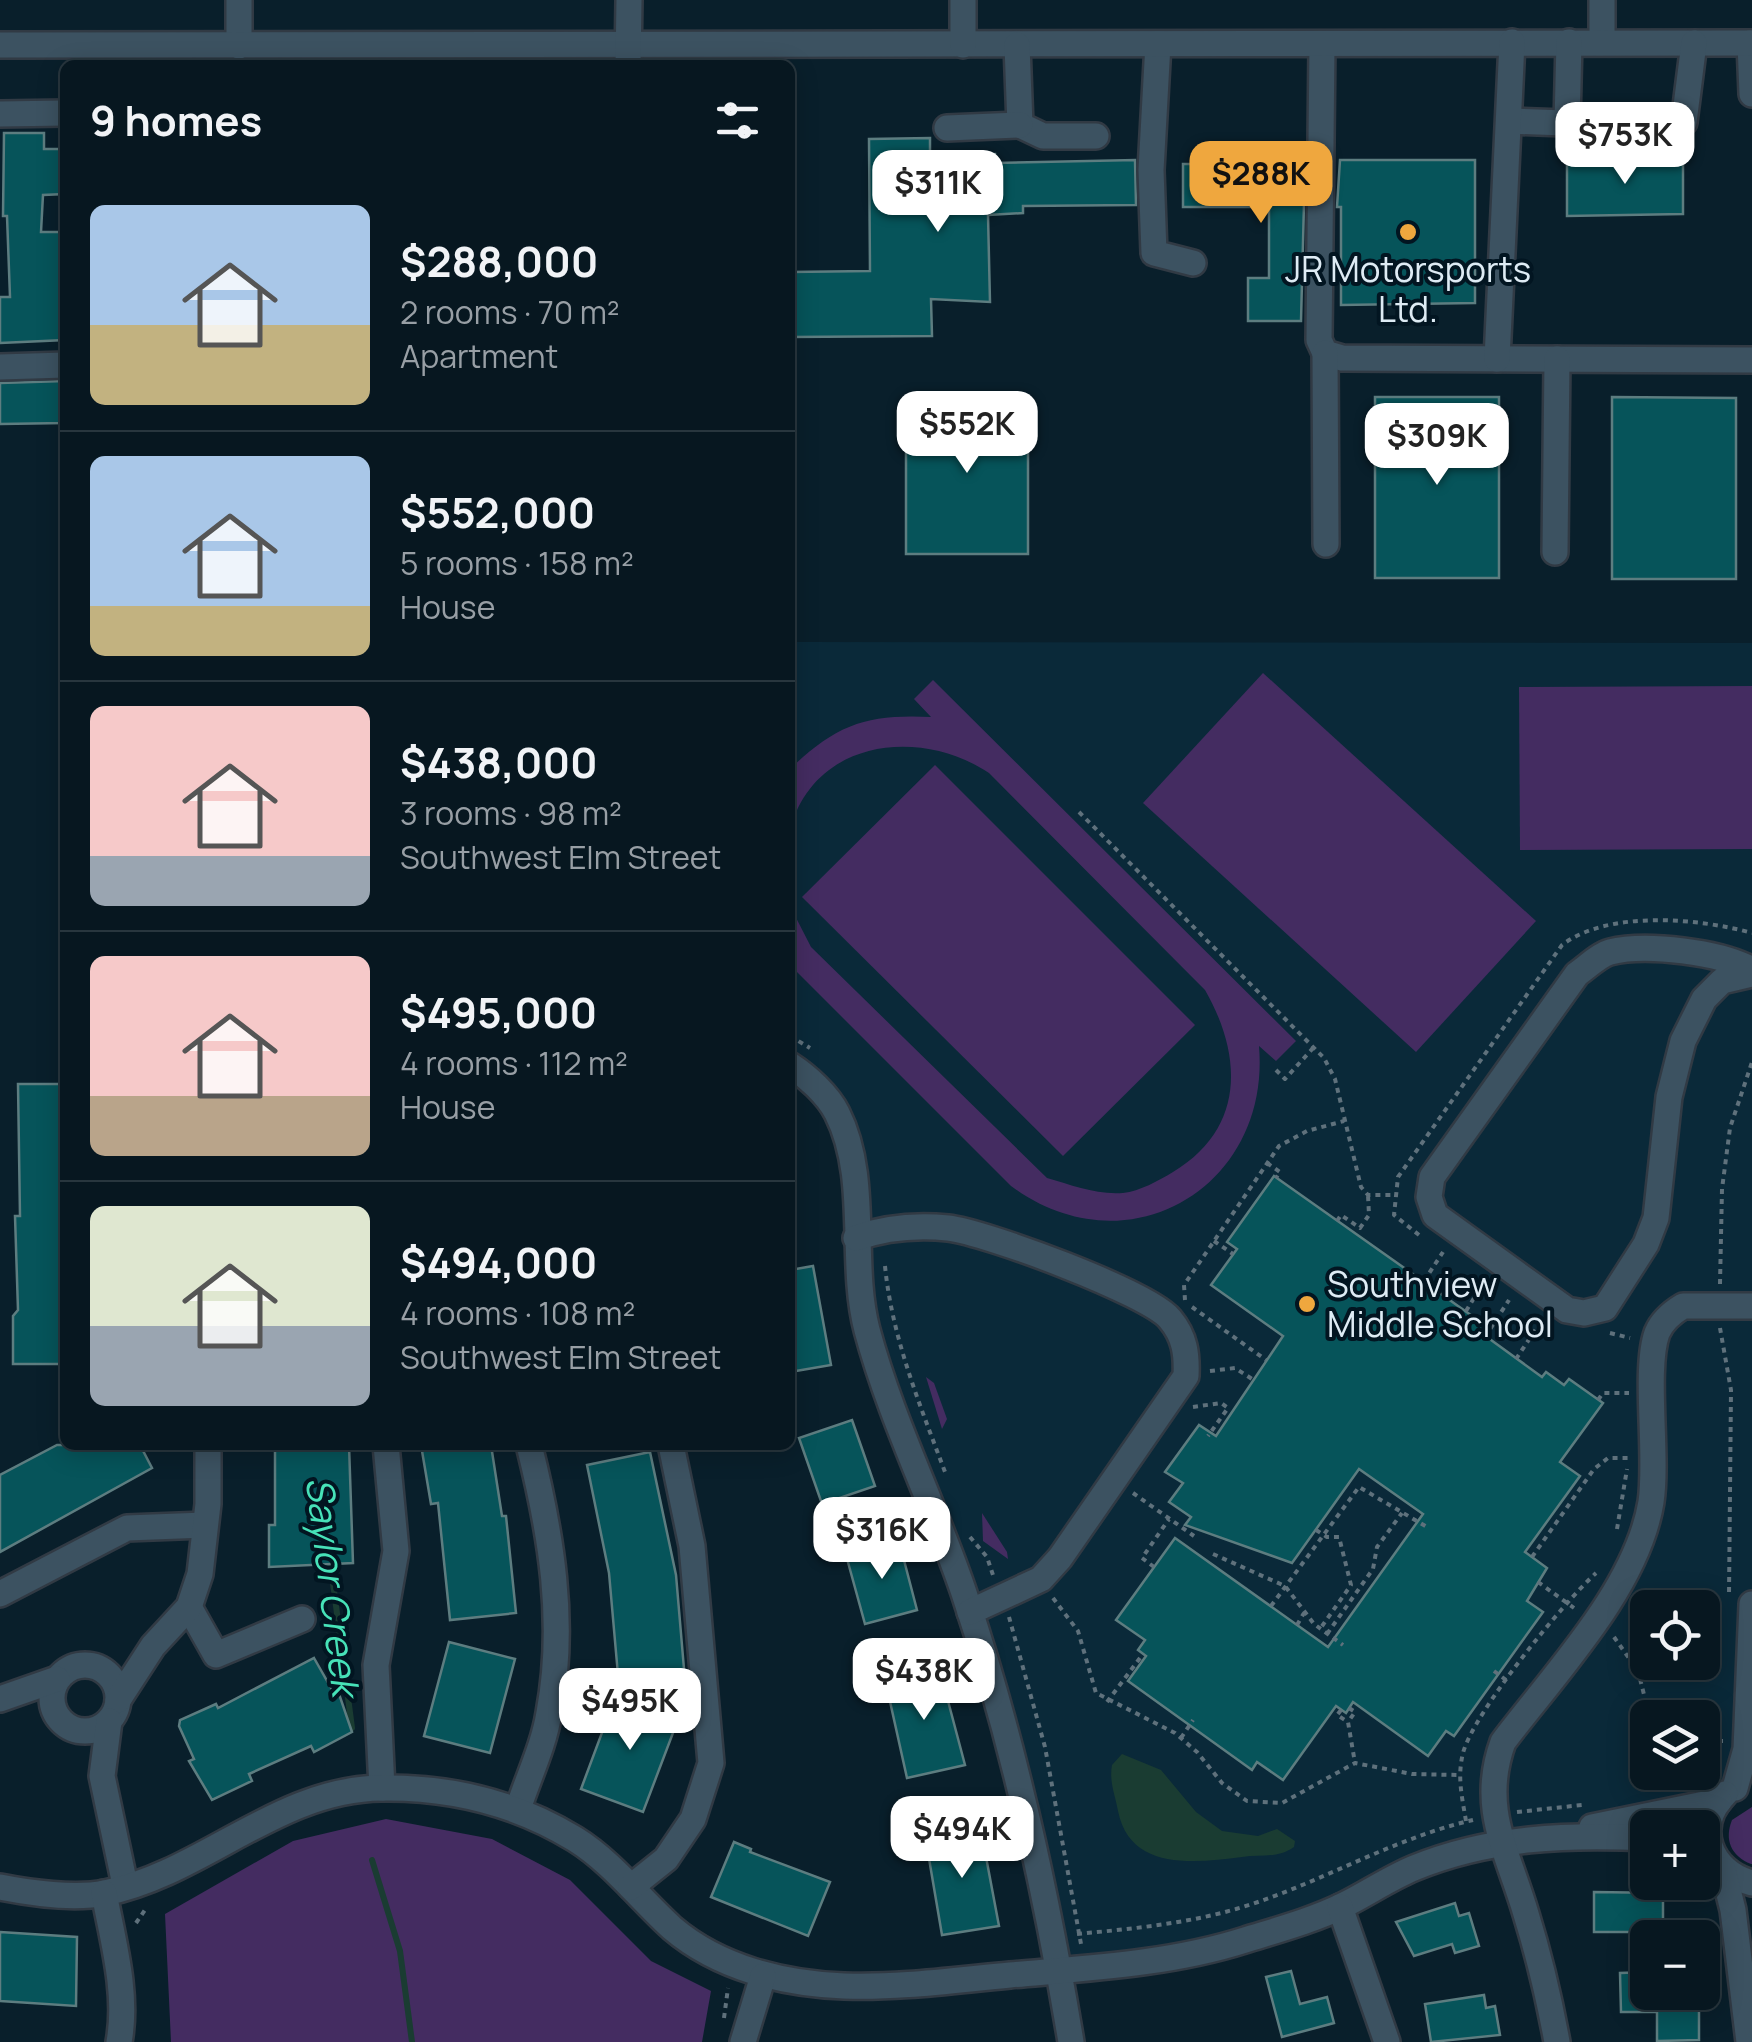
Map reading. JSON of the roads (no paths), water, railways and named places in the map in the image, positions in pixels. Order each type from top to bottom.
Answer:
[{"type":"street","points":[[239,0],[239,46]]},
{"type":"street","points":[[628,55],[629,0]]},
{"type":"street","points":[[963,0],[963,45]]},
{"type":"street","points":[[1602,0],[1602,42]]},
{"type":"street","points":[[1497,359],[1512,42]]},
{"type":"street","points":[[1567,123],[1569,42]]},
{"type":"street","points":[[1509,121],[1672,126],[1684,122],[1694,43]]},
{"type":"street","points":[[0,45],[97,55],[239,46],[441,55],[770,55],[963,45],[1751,43],[1752,94]]},
{"type":"street","points":[[1158,44],[1151,170],[1154,253],[1193,264]]},
{"type":"street","points":[[1322,44],[1318,340],[1325,353],[1326,544]]},
{"type":"street","points":[[1017,45],[1020,125]]},
{"type":"street","points":[[0,114],[60,112]]},
{"type":"street","points":[[947,128],[1020,125],[1044,136],[1096,136]]},
{"type":"street","points":[[1325,353],[1342,358],[1752,360]]},
{"type":"street","points":[[1555,552],[1557,359]]},
{"type":"street","points":[[0,367],[60,366]]},
{"type":"street","points":[[1636,950],[1720,956],[1752,972],[1722,980],[1704,998],[1682,1040],[1669,1097],[1656,1218],[1641,1253],[1605,1308],[1584,1313],[1567,1310],[1435,1215],[1429,1196],[1432,1177],[1578,974],[1607,952],[1636,950]]},
{"type":"street","points":[[795,1068],[837,1112],[850,1156],[869,1234],[866,1325],[886,1396],[924,1481],[999,1699],[1071,2042]]},
{"type":"street","points":[[869,1234],[915,1226],[977,1234],[1127,1292],[1167,1314],[1182,1336],[1186,1376],[1060,1558],[1041,1579],[970,1612]]},
{"type":"street","points":[[1556,2042],[1546,1979],[1518,1888],[1499,1844],[1493,1769],[1503,1742],[1613,1594],[1640,1542],[1654,1473],[1654,1348],[1658,1330],[1684,1306],[1752,1306]]},
{"type":"street","points":[[5,1698],[88,1731],[113,1710],[153,1646],[188,1608],[200,1574],[208,1450]]},
{"type":"street","points":[[382,1788],[376,1665],[396,1551],[386,1450]]},
{"type":"street","points":[[518,1809],[549,1715],[559,1614],[543,1503],[529,1450]]},
{"type":"street","points":[[631,1886],[666,1859],[693,1820],[710,1763],[692,1546],[673,1450]]},
{"type":"street","points":[[0,1594],[127,1528],[206,1525]]},
{"type":"street","points":[[0,1887],[114,1889],[159,1873],[258,1821],[327,1794],[382,1788],[466,1794],[518,1809],[578,1841],[676,1931],[750,1972],[860,1986],[1086,1968],[1239,1942],[1340,1907],[1412,1868],[1499,1844],[1570,1834],[1614,1820],[1682,1812],[1735,1790],[1746,1748],[1740,1606]]},
{"type":"street","points":[[188,1608],[216,1655],[302,1619]]},
{"type":"street","points":[[5,1698],[57,1679],[73,1666],[94,1666],[153,1646]]},
{"type":"street","points":[[94,1666],[112,1678],[113,1710],[102,1776],[114,1889],[122,2025],[118,2042]]},
{"type":"street","points":[[57,1679],[52,1699],[62,1722],[102,1776]]},
{"type":"street","points":[[1570,1834],[1630,1837]]},
{"type":"street","points":[[1720,1862],[1752,1883]]},
{"type":"street","points":[[1720,1876],[1733,1910],[1749,2042]]},
{"type":"street","points":[[1340,1907],[1386,2042]]},
{"type":"street","points":[[743,2042],[750,1972]]},
{"type":"waterway","name":"Saylor Creek","points":[[330,1560],[352,1728]]},
{"type":"waterway","name":"Saylor Creek","points":[[372,1860],[400,1951],[412,2042]]},
{"type":"place","name":"JR Motorsports Ltd.","points":[[1408,232]]},
{"type":"place","name":"Southview Middle School","points":[[1307,1304]]}]
